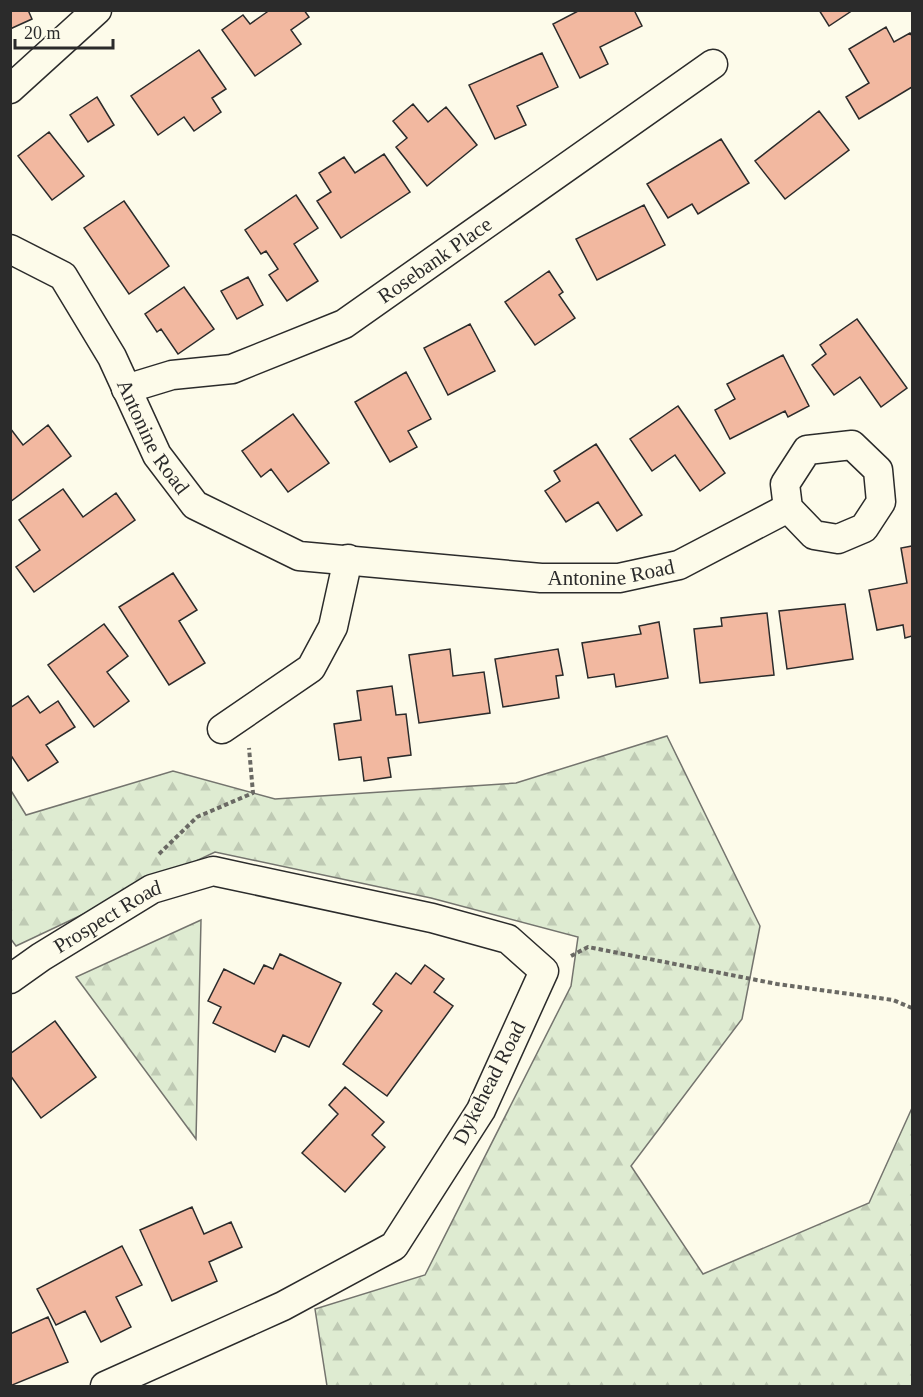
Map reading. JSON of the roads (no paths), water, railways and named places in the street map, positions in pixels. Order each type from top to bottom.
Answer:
[{"type":"street","points":[[10,89],[97,10]]},
{"type":"street","name":"Rosebank Place","points":[[126,389],[172,375],[232,369],[344,324],[713,64]]},
{"type":"street","name":"Antonine Road","points":[[10,249],[63,276],[112,357],[157,455],[195,505],[299,556],[541,578],[619,578],[679,565],[788,508]]},
{"type":"street","points":[[222,729],[311,668],[333,627],[348,559]]},
{"type":"street","name":"Prospect Road","points":[[10,979],[40,957],[152,889],[213,871],[432,918],[508,939],[544,971]]},
{"type":"street","name":"Dykehead Road","points":[[105,1386],[283,1306],[394,1246],[481,1110],[544,971]]}]
